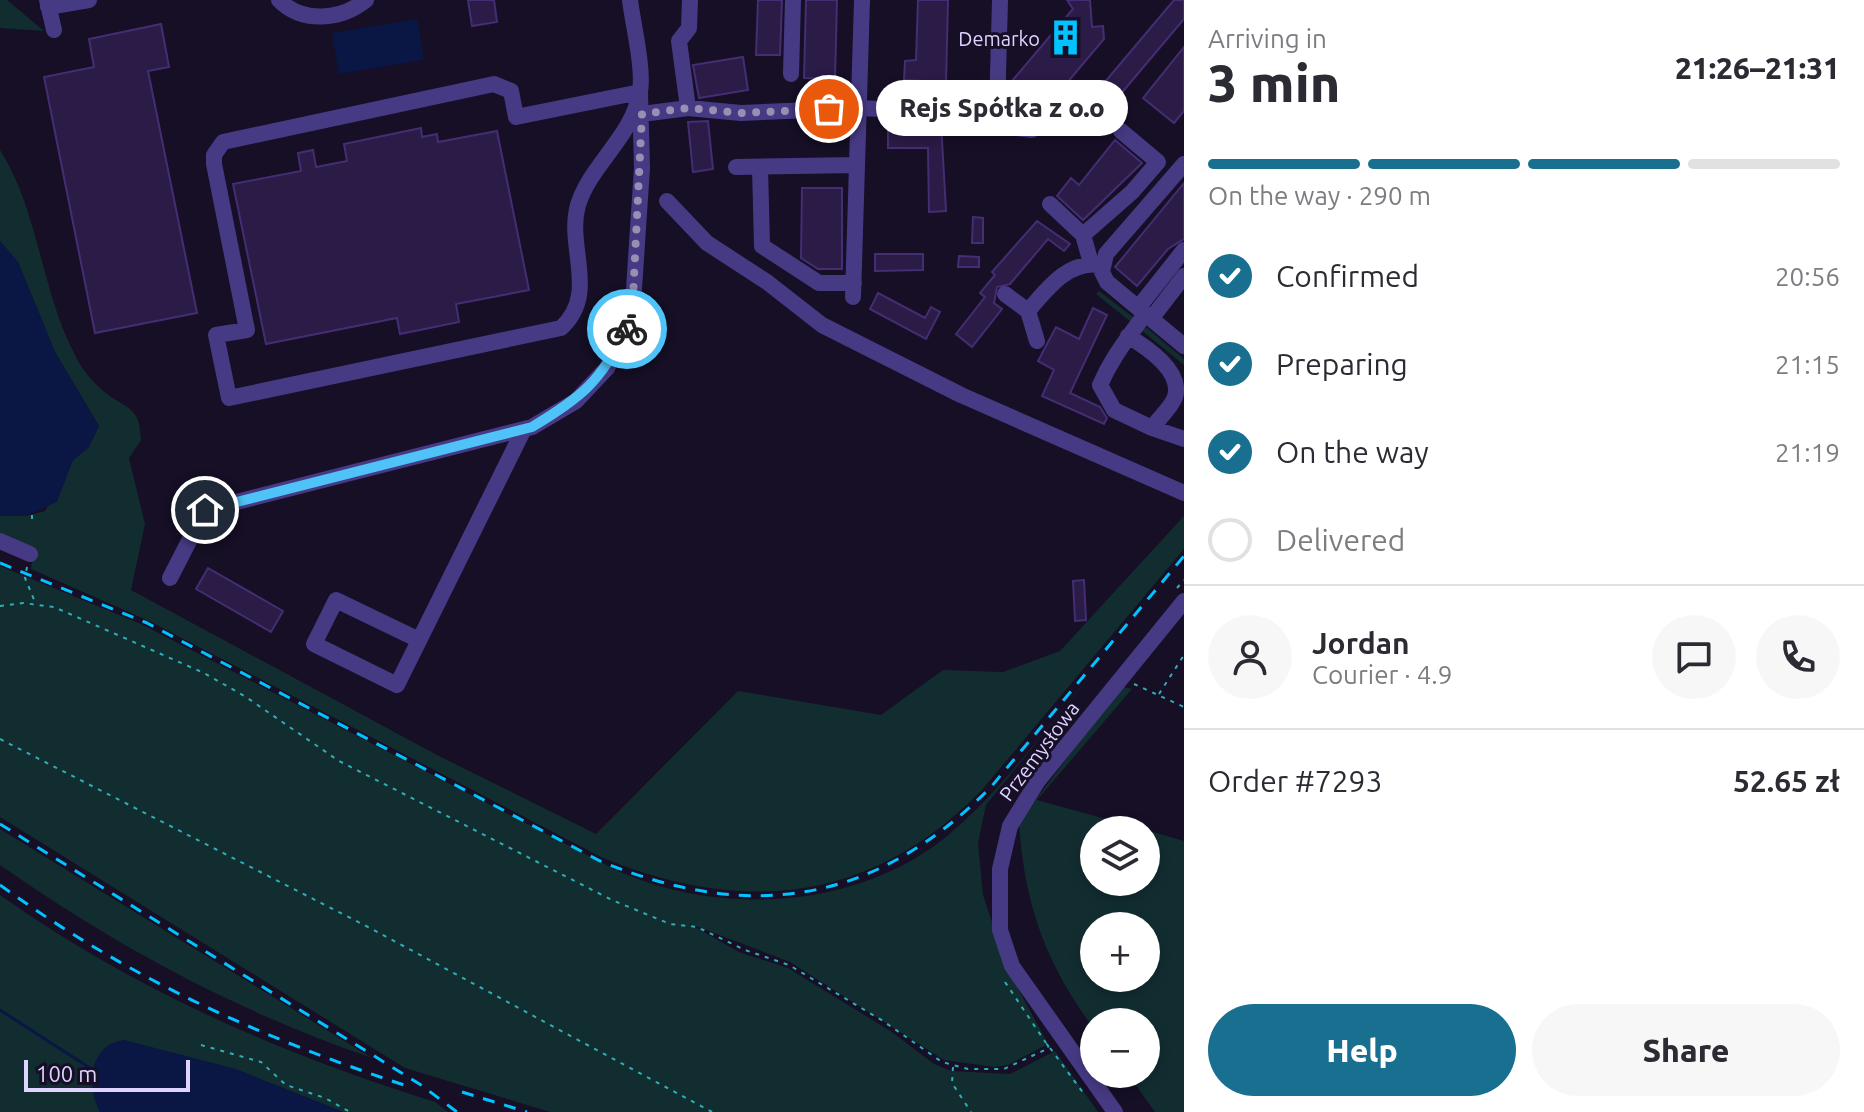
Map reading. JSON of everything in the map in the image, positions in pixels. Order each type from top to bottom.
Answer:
[{"type":"street","points":[[54,30],[47,3],[89,0]]},
{"type":"street","points":[[279,0],[298,12],[331,17],[366,0]]},
{"type":"street","points":[[170,578],[205,510],[524,429],[576,401],[607,368],[632,319],[642,114],[630,0]]},
{"type":"street","points":[[688,108],[679,41],[689,28],[690,0]]},
{"type":"street","points":[[791,74],[793,0]]},
{"type":"street","points":[[760,167],[762,246],[819,283],[853,290],[862,0]]},
{"type":"street","points":[[1000,0],[997,112],[1010,127],[1032,130]]},
{"type":"street","points":[[494,84],[511,91],[516,117],[640,92],[617,145],[579,202],[575,235],[581,275],[579,301],[561,328],[229,398],[216,335],[247,330],[214,164],[214,155],[223,142],[494,84]]},
{"type":"street","points":[[642,114],[688,108],[741,113],[858,108],[929,111]]},
{"type":"street","points":[[1083,235],[1132,192],[1158,162],[1121,131]]},
{"type":"street","points":[[1028,311],[1057,276],[1096,264],[1184,164]]},
{"type":"street","points":[[736,167],[857,165]]},
{"type":"street","points":[[1153,169],[1169,182]]},
{"type":"street","points":[[667,201],[707,243],[767,282],[822,325],[961,395],[1184,493]]},
{"type":"street","points":[[1050,204],[1083,235],[1107,282],[1184,346]]},
{"type":"street","points":[[1184,250],[1145,313],[1113,355],[1100,385],[1114,410],[1184,439]]},
{"type":"street","points":[[1145,313],[1183,278]]},
{"type":"street","points":[[1005,294],[1028,311],[1037,341]]},
{"type":"street","points":[[1128,336],[1157,356],[1176,382],[1175,396],[1152,428]]},
{"type":"street","points":[[419,640],[336,600],[314,644],[397,685],[524,429]]},
{"type":"street","points":[[0,541],[30,554]]},
{"type":"street","name":"Przemysłowa","points":[[1115,1112],[1054,1042],[1012,966],[1000,930],[1004,841],[1037,782],[1121,676],[1179,596]]},
{"type":"path","points":[[32,512],[32,519]]},
{"type":"path","points":[[30,554],[25,578],[36,605]]},
{"type":"path","points":[[1179,596],[1184,580]]},
{"type":"path","points":[[0,606],[54,607],[204,673],[246,697],[339,761],[612,900],[670,924],[697,927],[789,965],[883,1021],[931,1057],[953,1066],[1004,1069],[1049,1048],[1054,1042]]},
{"type":"path","points":[[1159,695],[1184,655]]},
{"type":"path","points":[[1121,676],[1184,707]]},
{"type":"path","points":[[0,739],[106,790],[214,850],[370,928],[712,1112]]},
{"type":"path","points":[[1000,973],[1054,1042],[1085,1095]]},
{"type":"path","points":[[201,1045],[261,1062],[286,1085],[325,1098],[350,1112]]},
{"type":"path","points":[[953,1066],[952,1083],[971,1112]]},
{"type":"green space","points":[[0,0],[7,0],[44,31],[0,28]]},
{"type":"green space","points":[[0,150],[23,199],[55,306],[76,357],[93,382],[130,409],[138,422],[141,440],[129,458],[145,524],[131,590],[437,755],[596,834],[738,691],[881,715],[943,670],[1003,672],[1060,651],[1184,516],[1184,549],[981,791],[939,828],[895,857],[850,877],[803,888],[755,892],[705,887],[654,876],[601,857],[149,621],[31,569],[34,550],[0,536],[0,516],[26,516],[45,511],[73,460],[88,448],[99,426],[55,352],[18,262],[0,241]]},
{"type":"green space","points":[[1099,291],[1133,317],[1131,322],[1096,294]]},
{"type":"green space","points":[[1146,327],[1184,359],[1184,365],[1141,330]]},
{"type":"green space","points":[[0,566],[141,624],[614,869],[655,885],[699,895],[744,899],[789,898],[834,891],[877,877],[917,857],[953,831],[991,794],[1094,671],[986,805],[978,843],[983,895],[1007,968],[1048,1044],[1008,1065],[994,1067],[944,1060],[790,962],[688,923],[739,952],[788,968],[892,1032],[934,1064],[951,1071],[1010,1074],[1055,1051],[1098,1112],[550,1112],[405,1068],[0,817]]},
{"type":"green space","points":[[1121,686],[1132,689],[1037,800],[1095,816],[1080,816],[1080,896],[1160,896],[1160,834],[1184,841],[1184,1112],[1155,1112],[1138,1088],[1160,1088],[1160,1008],[1080,1009],[1050,957],[1040,932],[1022,852],[1019,822]]},
{"type":"green space","points":[[0,829],[372,1058],[225,998],[88,923],[0,865]]},
{"type":"green space","points":[[0,895],[103,961],[209,1016],[320,1062],[435,1102],[448,1112],[343,1112],[235,1069],[123,1040],[97,1101],[100,1112],[0,1112]]},
{"type":"water","points":[[417,19],[424,60],[339,74],[332,33]]},
{"type":"water","points":[[0,241],[18,262],[55,352],[99,426],[88,448],[73,460],[57,502],[26,516],[0,516]]},
{"type":"water","points":[[124,1040],[235,1069],[343,1112],[100,1112],[92,1079],[97,1058],[112,1043]]},
{"type":"building","points":[[468,0],[494,0],[497,22],[472,26]]},
{"type":"building","points":[[758,0],[782,0],[780,55],[756,55]]},
{"type":"building","points":[[806,0],[837,0],[835,79],[804,78]]},
{"type":"building","points":[[918,0],[948,0],[946,82],[904,80],[905,61],[916,60]]},
{"type":"building","points":[[1067,0],[1090,0],[1092,27],[1103,26],[1104,39],[1045,109],[1012,81],[1073,9]]},
{"type":"building","points":[[1174,0],[1184,0],[1184,19],[1114,102],[1099,89]]},
{"type":"building","points":[[161,24],[169,67],[148,71],[197,313],[95,333],[44,77],[94,67],[89,39]]},
{"type":"building","points":[[1184,47],[1184,111],[1174,123],[1143,98]]},
{"type":"building","points":[[743,57],[748,90],[699,98],[693,65]]},
{"type":"building","points":[[708,121],[713,169],[693,172],[688,122]]},
{"type":"building","points":[[941,122],[946,211],[929,212],[928,148],[888,148],[888,123]]},
{"type":"building","points":[[421,128],[422,137],[437,134],[438,142],[497,131],[529,290],[456,304],[459,322],[400,334],[397,318],[266,344],[233,184],[301,171],[298,153],[313,150],[316,167],[347,161],[344,144]]},
{"type":"building","points":[[1115,140],[1142,163],[1083,220],[1057,196],[1071,178],[1079,185]]},
{"type":"building","points":[[1184,183],[1184,239],[1168,249],[1137,286],[1115,267]]},
{"type":"building","points":[[802,188],[842,188],[842,269],[818,269],[801,258]]},
{"type":"building","points":[[973,217],[983,218],[983,243],[972,243]]},
{"type":"building","points":[[1037,221],[1070,244],[1064,251],[1048,239],[1010,284],[997,287],[994,303],[1002,309],[972,347],[956,334],[985,297],[980,293],[995,275],[992,272]]},
{"type":"building","points":[[875,254],[923,254],[923,270],[875,271]]},
{"type":"building","points":[[959,256],[979,257],[979,267],[958,267]]},
{"type":"building","points":[[878,293],[925,318],[931,307],[940,312],[926,339],[870,309]]},
{"type":"building","points":[[1093,308],[1107,315],[1070,393],[1100,407],[1107,418],[1104,424],[1042,396],[1054,370],[1038,361],[1056,327],[1079,339]]},
{"type":"building","points":[[208,568],[283,611],[271,632],[196,589]]},
{"type":"building","points":[[1084,580],[1086,620],[1075,621],[1073,581]]},
{"type":"waterway","points":[[0,1010],[93,1070]]},
{"type":"railway","points":[[0,563],[147,623],[600,861],[655,880],[708,892],[759,896],[809,891],[856,878],[902,857],[947,826],[991,787],[1184,556]]},
{"type":"railway","points":[[0,824],[421,1085],[457,1112]]},
{"type":"railway","points":[[0,885],[96,948],[194,1001],[296,1046],[404,1085]]},
{"type":"railway","points":[[462,1092],[527,1112]]},
{"type":"way so far","points":[[627,329],[632,319],[642,168],[642,114],[688,108],[741,113],[829,109]]},
{"type":"place","name":"Demarko","points":[[1066,38]]},
{"type":"place","name":"Rejs Spółka z o.o","points":[[829,109]]},
{"type":"route","points":[[205,510],[532,427],[576,401],[607,368],[627,329]]}]
